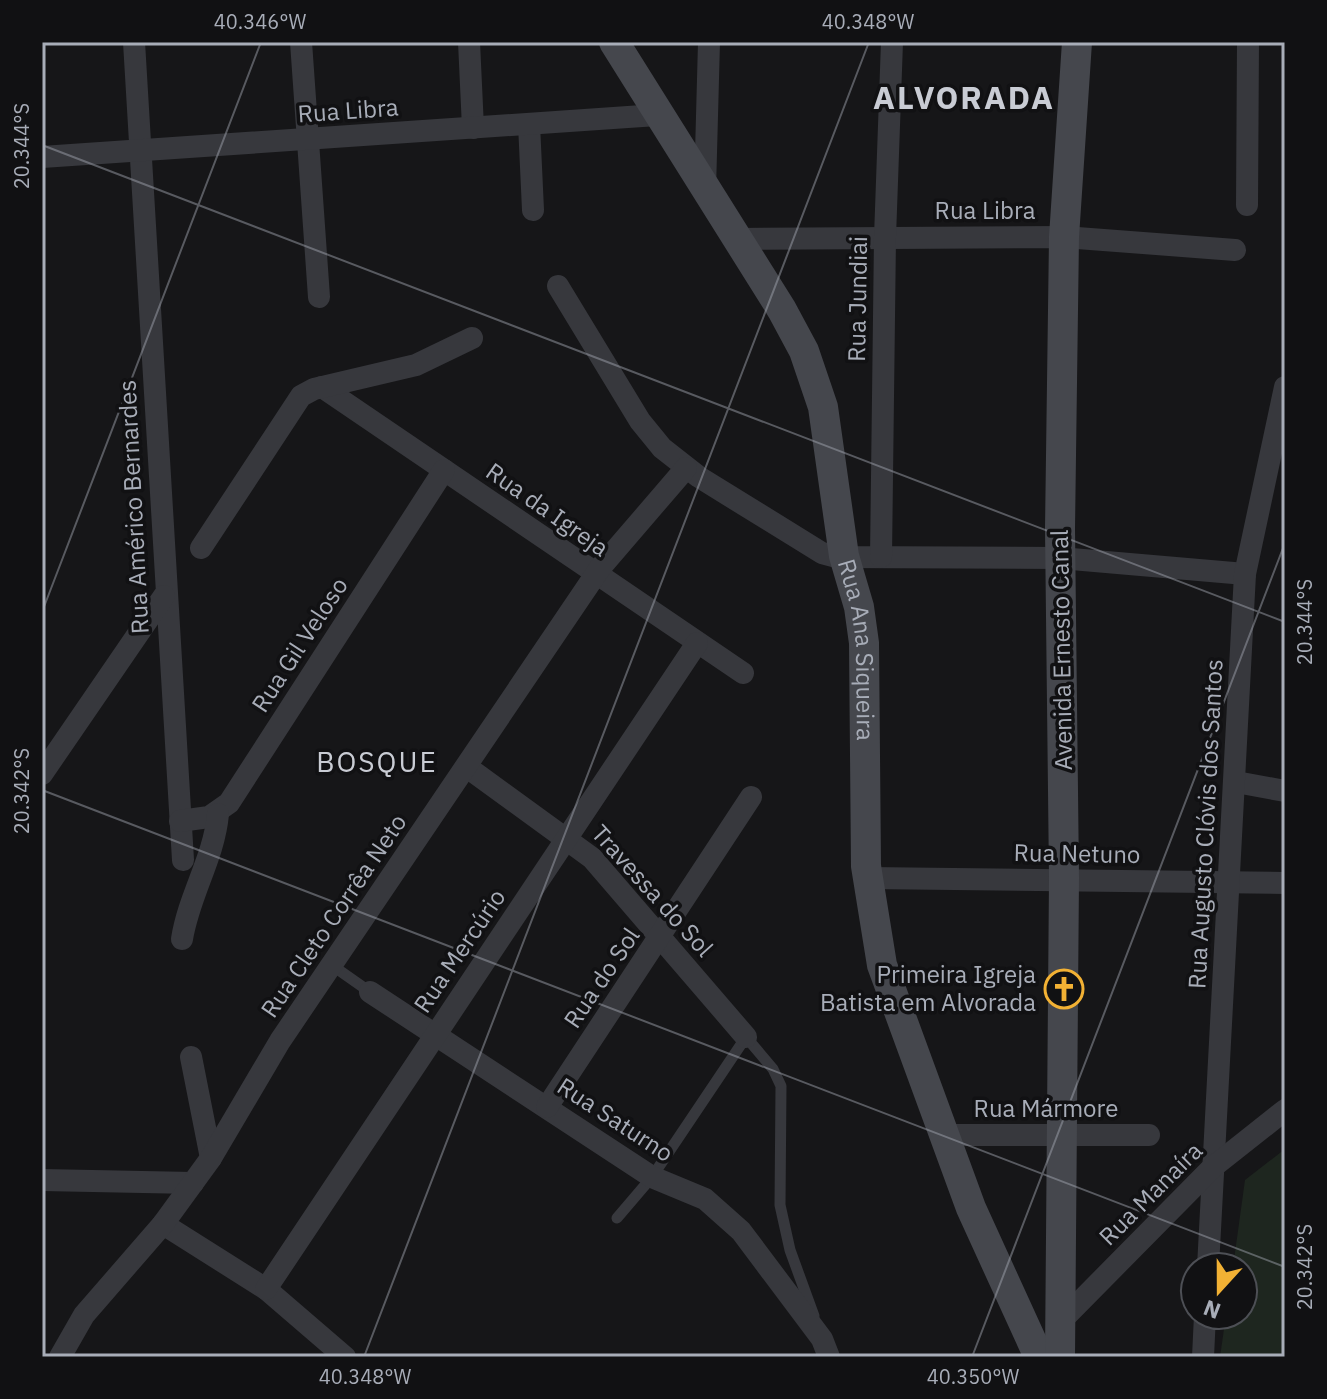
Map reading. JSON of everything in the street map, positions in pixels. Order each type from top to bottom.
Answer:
[{"type":"street","name":"Rua Américo Bernardes","points":[[134,42],[164,596],[183,860]]},
{"type":"street","points":[[301,42],[319,297]]},
{"type":"street","points":[[469,42],[473,128]]},
{"type":"street","name":"Rua Ana Siqueira","points":[[614,42],[804,351],[823,407],[844,556],[859,607],[866,662],[868,878],[885,975],[943,1135],[1034,1310]]},
{"type":"street","points":[[705,192],[709,42]]},
{"type":"street","name":"Rua Jundiai","points":[[881,557],[885,237],[892,42]]},
{"type":"street","points":[[1247,205],[1248,42]]},
{"type":"street","name":"Avenida Ernesto Canal","points":[[1039,1357],[1034,1310],[1061,1258],[1064,878],[1060,558],[1064,237],[1081,50]]},
{"type":"street","name":"Rua Libra","points":[[42,157],[657,115]]},
{"type":"street","points":[[529,124],[533,210]]},
{"type":"street","name":"Rua Libra","points":[[735,239],[1064,237],[1235,250]]},
{"type":"street","points":[[558,286],[640,421],[662,448],[686,468],[814,549],[844,556],[1060,558],[1245,574]]},
{"type":"street","points":[[201,548],[296,400],[306,392],[416,365],[472,338]]},
{"type":"street","name":"Rua da Igreja","points":[[322,387],[743,673]]},
{"type":"street","name":"Rua Augusto Clóvis dos Santos","points":[[1209,1251],[1245,574],[1285,387]]},
{"type":"street","name":"Rua Cleto Corrêa Neto","points":[[60,1357],[84,1315],[163,1224],[211,1158],[280,1041],[595,575],[686,468]]},
{"type":"street","name":"Rua Gil Veloso","points":[[218,814],[234,796],[444,470]]},
{"type":"street","points":[[42,774],[164,596]]},
{"type":"street","name":"Rua Mercúrio","points":[[266,1289],[697,643]]},
{"type":"street","name":"Travessa do Sol","points":[[467,767],[592,858],[746,1037]]},
{"type":"street","points":[[1236,782],[1285,791]]},
{"type":"street","name":"Rua do Sol","points":[[547,1107],[751,797]]},
{"type":"street","points":[[180,821],[218,814],[211,852],[190,906],[182,939]]},
{"type":"street","name":"Rua Netuno","points":[[868,878],[1285,883]]},
{"type":"street","name":"Rua Saturno","points":[[370,992],[652,1177],[705,1199],[741,1231],[826,1348]]},
{"type":"street","points":[[191,1057],[211,1158]]},
{"type":"street","name":"Rua Manaíra","points":[[1034,1310],[1285,1110]]},
{"type":"street","name":"Rua Mármore","points":[[943,1135],[1149,1135]]},
{"type":"street","points":[[42,1180],[193,1183]]},
{"type":"street","points":[[163,1224],[266,1289],[345,1357]]},
{"type":"street","name":"Avenida Ernesto Canal","points":[[1034,1310],[1060,1357]]},
{"type":"street","points":[[1203,1357],[1204,1331]]},
{"type":"lane","name":"Rua Saturno","points":[[333,966],[370,992]]},
{"type":"lane","points":[[617,1218],[652,1177],[746,1037]]},
{"type":"lane","name":"Travessa do Sol","points":[[746,1037],[773,1069],[781,1086],[780,1205],[790,1250],[826,1348]]},
{"type":"shaded area","points":[[1285,1149],[1285,1357],[1220,1357],[1224,1331],[1259,1331],[1259,1251],[1235,1251],[1245,1180]]},
{"type":"place","name":"Primeira Igreja Batista em Alvorada","points":[[1064,989]]},
{"type":"district","name":"ALVORADA","points":[[964,98]]},
{"type":"district","name":"BOSQUE","points":[[377,762]]}]
